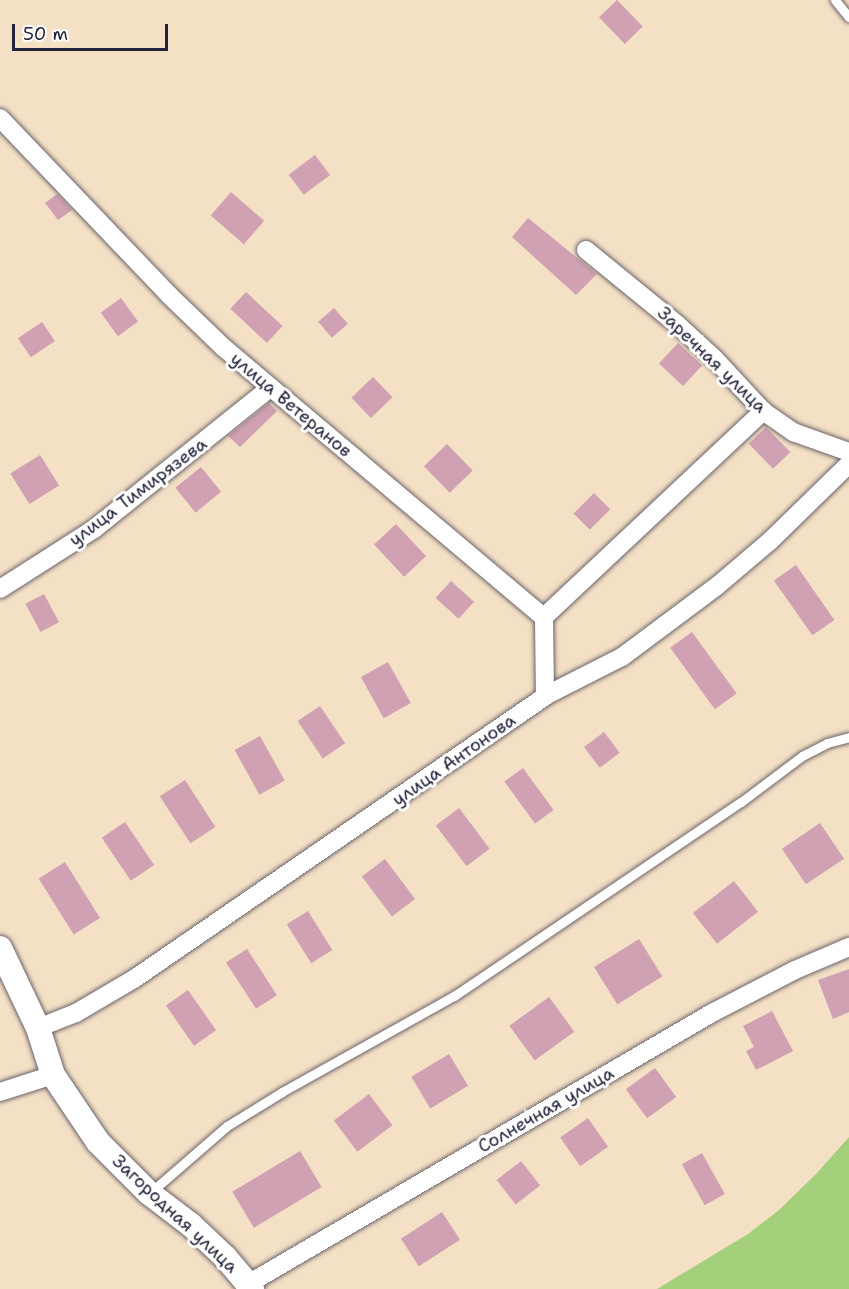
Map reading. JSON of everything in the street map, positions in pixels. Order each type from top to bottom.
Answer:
[{"type":"street","name":"улица Ветеранов","points":[[0,118],[169,295],[270,388],[544,617]]},
{"type":"street","name":"Заречная улица","points":[[586,250],[678,325],[715,359],[763,411],[793,432],[849,452]]},
{"type":"street","name":"улица Тимирязева","points":[[0,589],[94,529],[270,388]]},
{"type":"street","points":[[545,696],[544,617],[763,411]]},
{"type":"street","name":"улица Антонова","points":[[38,1028],[76,1013],[134,979],[545,696],[622,657],[672,622],[770,541],[849,464]]},
{"type":"street","name":"Солнечная улица","points":[[250,1286],[712,1013],[795,970],[849,947]]},
{"type":"street","name":"Загородная улица","points":[[0,948],[38,1028],[53,1075],[98,1142],[149,1193],[191,1225],[225,1257],[250,1286]]},
{"type":"street","points":[[0,1092],[53,1075]]},
{"type":"lane","points":[[835,0],[849,17]]},
{"type":"lane","points":[[149,1193],[227,1126],[331,1063],[454,996],[741,802],[802,756],[827,743],[849,738]]},
{"type":"green space","points":[[849,1137],[849,1289],[657,1289],[748,1234],[779,1210],[817,1173]]},
{"type":"building","points":[[617,0],[643,27],[625,44],[599,17]]},
{"type":"building","points":[[315,155],[330,175],[304,195],[289,175]]},
{"type":"building","points":[[231,192],[264,221],[244,244],[211,215]]},
{"type":"building","points":[[57,194],[72,210],[58,220],[45,203]]},
{"type":"building","points":[[528,218],[597,274],[576,295],[512,237]]},
{"type":"building","points":[[246,292],[283,326],[267,343],[230,309]]},
{"type":"building","points":[[121,298],[138,321],[118,336],[101,313]]},
{"type":"building","points":[[334,308],[348,324],[332,338],[318,322]]},
{"type":"building","points":[[42,322],[55,341],[31,357],[18,338]]},
{"type":"building","points":[[678,343],[702,366],[683,386],[659,363]]},
{"type":"building","points":[[373,377],[392,397],[371,418],[351,398]]},
{"type":"building","points":[[269,403],[277,411],[240,447],[228,436]]},
{"type":"building","points":[[766,427],[790,452],[773,469],[749,444]]},
{"type":"building","points":[[447,444],[473,471],[450,493],[424,466]]},
{"type":"building","points":[[40,455],[59,486],[29,504],[10,474]]},
{"type":"building","points":[[201,467],[221,492],[195,513],[175,488]]},
{"type":"building","points":[[594,493],[610,509],[590,530],[573,514]]},
{"type":"building","points":[[396,524],[426,556],[404,577],[374,544]]},
{"type":"building","points":[[796,565],[834,620],[812,635],[774,580]]},
{"type":"building","points":[[451,581],[474,602],[459,619],[436,598]]},
{"type":"building","points":[[44,594],[59,622],[40,632],[25,604]]},
{"type":"building","points":[[692,632],[737,693],[715,709],[670,648]]},
{"type":"building","points":[[388,662],[411,703],[384,718],[361,677]]},
{"type":"building","points":[[320,706],[345,743],[323,758],[298,721]]},
{"type":"building","points":[[604,732],[620,753],[600,768],[584,747]]},
{"type":"building","points":[[260,736],[285,781],[259,795],[235,750]]},
{"type":"building","points":[[523,768],[554,810],[535,824],[504,782]]},
{"type":"building","points":[[185,780],[215,827],[190,843],[160,796]]},
{"type":"building","points":[[459,808],[490,849],[467,866],[436,825]]},
{"type":"building","points":[[125,822],[154,865],[131,881],[102,838]]},
{"type":"building","points":[[820,823],[844,859],[806,884],[782,849]]},
{"type":"building","points":[[385,859],[415,899],[392,916],[362,876]]},
{"type":"building","points":[[65,862],[100,918],[74,934],[39,878]]},
{"type":"building","points":[[734,881],[758,912],[717,944],[693,913]]},
{"type":"building","points":[[308,911],[332,950],[311,963],[287,924]]},
{"type":"building","points":[[639,939],[662,976],[617,1004],[594,967]]},
{"type":"building","points":[[247,949],[277,995],[256,1009],[226,963]]},
{"type":"building","points":[[849,969],[849,1012],[833,1019],[818,980]]},
{"type":"building","points":[[188,990],[216,1030],[194,1046],[166,1005]]},
{"type":"building","points":[[549,997],[574,1032],[535,1061],[509,1026]]},
{"type":"building","points":[[772,1011],[793,1051],[756,1070],[746,1051],[754,1047],[743,1026]]},
{"type":"building","points":[[449,1054],[468,1086],[430,1108],[411,1077]]},
{"type":"building","points":[[655,1068],[676,1097],[647,1118],[626,1089]]},
{"type":"building","points":[[369,1094],[392,1125],[357,1152],[334,1120]]},
{"type":"building","points":[[588,1118],[608,1147],[580,1166],[560,1138]]},
{"type":"building","points":[[300,1151],[322,1187],[254,1228],[232,1192]]},
{"type":"building","points":[[702,1153],[725,1194],[705,1205],[682,1164]]},
{"type":"building","points":[[521,1161],[540,1185],[516,1205],[497,1180]]},
{"type":"building","points":[[442,1212],[460,1240],[419,1266],[401,1239]]}]
